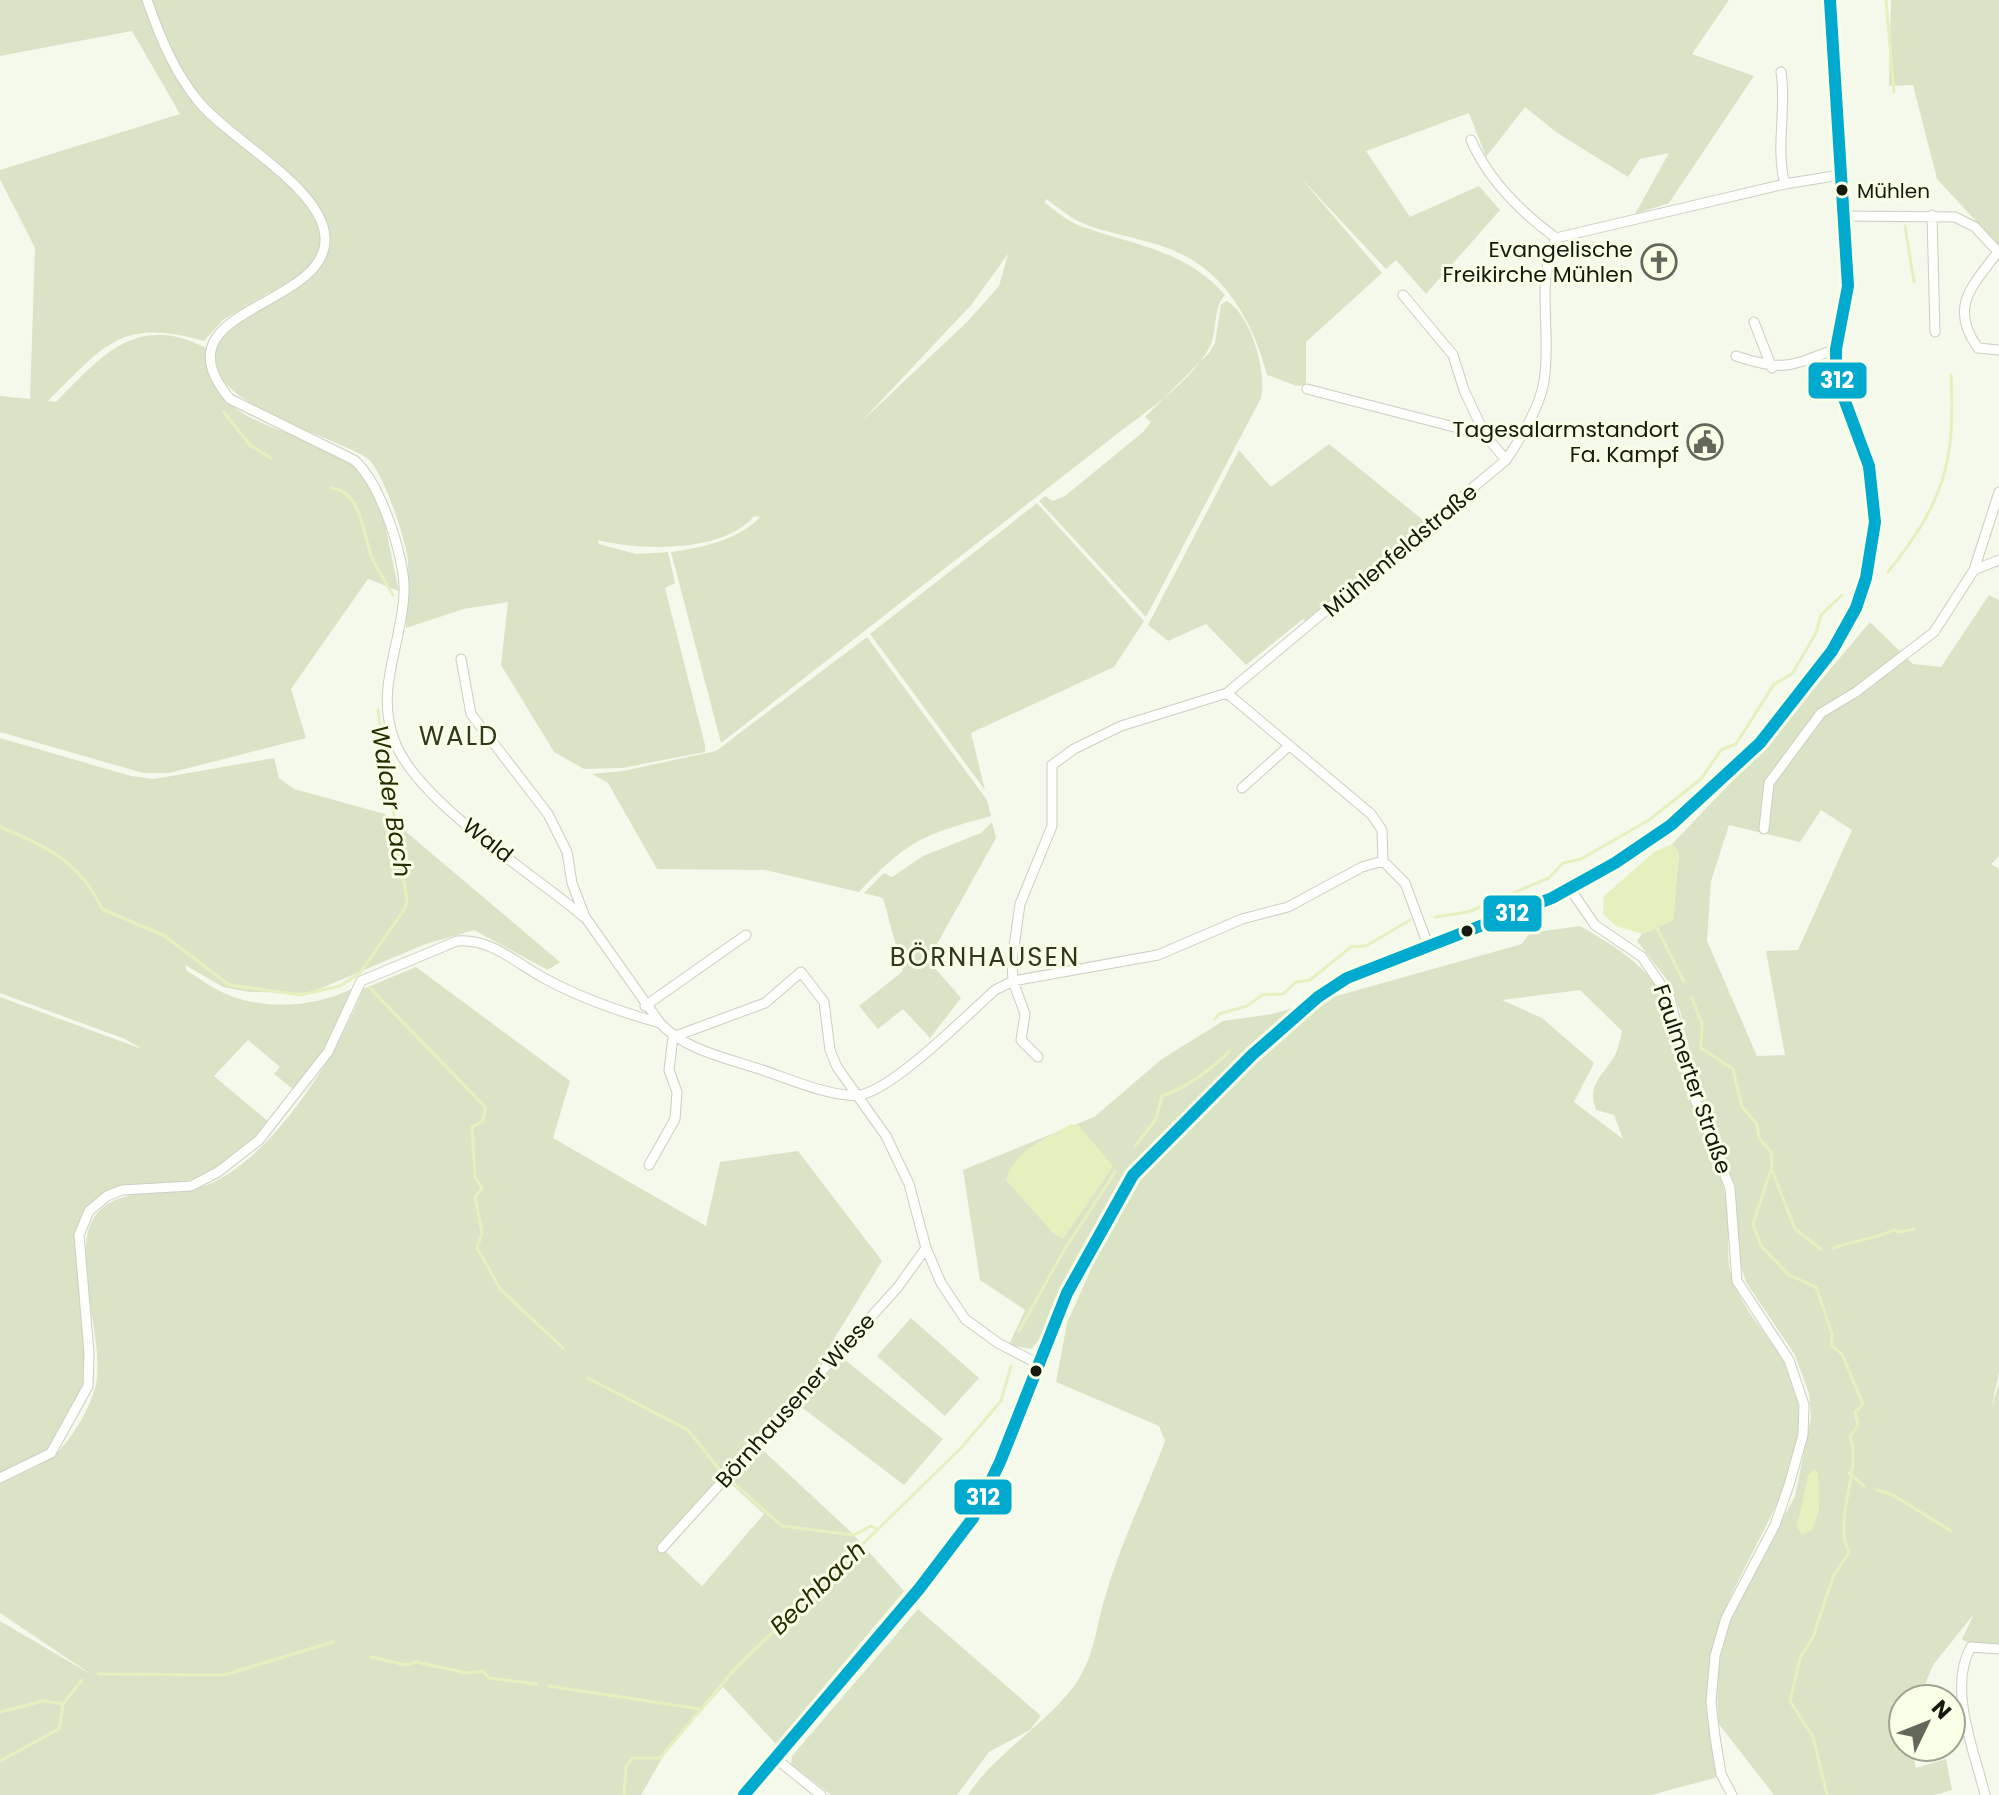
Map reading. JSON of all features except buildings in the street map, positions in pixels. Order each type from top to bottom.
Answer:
[{"type":"main road","points":[[744,1795],[919,1589],[973,1518],[1040,1365],[1067,1293],[1133,1175],[1252,1055],[1318,997],[1347,978],[1423,946],[1492,924],[1570,889],[1671,825],[1718,785],[1760,743],[1832,651],[1856,608],[1873,544],[1873,486],[1855,422],[1836,377],[1836,349],[1848,286],[1830,0]]},
{"type":"street","name":"Wald","points":[[147,0],[176,72],[200,105],[295,187],[321,217],[323,226],[325,252],[307,276],[243,313],[220,332],[213,347],[211,366],[217,384],[230,399],[354,460],[368,471],[396,547],[405,592],[385,697],[394,742],[414,778],[443,805],[585,917]]},
{"type":"street","points":[[1781,72],[1784,94],[1781,168],[1785,184]]},
{"type":"street","points":[[1471,140],[1482,165],[1539,225],[1556,238],[1785,184],[1840,175]]},
{"type":"street","points":[[1932,215],[1935,332]]},
{"type":"street","points":[[1843,216],[1932,215],[1955,217],[1975,227],[1998,253],[1976,280],[1964,306],[1964,328],[1978,348],[1999,350]]},
{"type":"street","name":"Mühlenfeldstraße","points":[[1227,693],[1506,460],[1518,443],[1544,381],[1546,259],[1556,238]]},
{"type":"street","points":[[1403,295],[1453,355],[1464,390],[1485,435],[1506,460]]},
{"type":"street","points":[[1754,322],[1772,368]]},
{"type":"street","points":[[1736,356],[1772,368],[1787,367],[1836,349]]},
{"type":"street","points":[[1307,389],[1485,435]]},
{"type":"street","points":[[1764,829],[1769,783],[1821,713],[1856,692],[1934,632],[1974,570],[1999,492]]},
{"type":"street","points":[[1974,570],[1999,560]]},
{"type":"street","points":[[461,659],[471,714],[548,814],[567,852],[572,883],[585,917],[645,1006],[673,1037],[723,1057],[838,1093],[859,1095],[883,1086],[995,990],[1013,981],[1158,955],[1242,919],[1288,907],[1327,889],[1362,867],[1383,861]]},
{"type":"street","points":[[1038,1057],[1021,1040],[1025,1014],[1013,981],[1012,961],[1020,904],[1052,826],[1052,765],[1074,749],[1121,726],[1227,693],[1371,814],[1382,830],[1383,861],[1405,883],[1423,946]]},
{"type":"street","points":[[1242,788],[1289,746]]},
{"type":"street","name":"Faulmerter Straße","points":[[1570,889],[1595,925],[1642,957],[1670,998],[1693,1094],[1730,1188],[1737,1281],[1789,1360],[1804,1405],[1803,1435],[1775,1525],[1726,1618],[1715,1656],[1711,1702],[1715,1737],[1721,1774],[1732,1795]]},
{"type":"street","points":[[645,1006],[746,935]]},
{"type":"street","points":[[0,1478],[51,1453],[88,1386],[89,1353],[79,1235],[89,1211],[107,1196],[122,1190],[191,1186],[218,1172],[259,1140],[328,1052],[361,981],[457,941],[471,940],[496,949],[544,978],[660,1023]]},
{"type":"street","points":[[673,1037],[765,1003],[801,972],[824,1002],[830,1050],[837,1067],[886,1136],[909,1184],[926,1248],[941,1283],[965,1319],[998,1343],[1040,1365]]},
{"type":"street","points":[[649,1165],[675,1119],[677,1092],[669,1070],[673,1037]]},
{"type":"street","name":"Börnhausener Wiese","points":[[662,1548],[898,1287],[926,1248]]},
{"type":"street","points":[[1985,1795],[1961,1694],[1966,1656],[1971,1647],[1999,1649]]},
{"type":"street","points":[[775,1758],[821,1795]]},
{"type":"shaded area","points":[[0,0],[1729,0],[1692,54],[1754,76],[1669,203],[1635,214],[1669,153],[1640,159],[1628,177],[1556,132],[1525,107],[1486,157],[1469,113],[1366,151],[1410,217],[1479,186],[1500,210],[1426,294],[1396,260],[1386,269],[1300,177],[1382,273],[1306,342],[1306,385],[1297,386],[1267,375],[1256,341],[1239,308],[1203,267],[1162,246],[1082,223],[1046,199],[1045,203],[1076,224],[1176,258],[1210,280],[1225,295],[1218,307],[1212,342],[1201,361],[1155,405],[721,743],[671,552],[730,537],[760,517],[754,516],[741,528],[702,543],[657,547],[598,540],[599,544],[636,554],[668,552],[675,583],[665,588],[705,745],[705,752],[622,768],[584,769],[554,752],[501,665],[508,602],[464,609],[406,628],[408,561],[393,507],[374,466],[351,449],[263,410],[237,394],[219,375],[215,354],[228,331],[275,302],[270,292],[223,320],[204,341],[175,334],[152,333],[116,341],[84,365],[48,401],[56,402],[105,355],[140,337],[160,335],[182,338],[206,348],[212,378],[226,400],[247,416],[327,449],[351,464],[371,484],[384,519],[399,591],[368,579],[291,689],[306,738],[169,773],[143,773],[0,732],[0,396],[30,399],[35,248],[0,179],[0,170],[180,114],[132,31],[0,56]],"holes":[[[1008,254],[999,286],[968,321],[862,421],[972,304]]]},
{"type":"shaded area","points":[[1891,0],[1999,0],[1999,246],[1937,179],[1913,85],[1889,86]]},
{"type":"shaded area","points":[[1227,301],[1243,318],[1255,345],[1262,374],[1261,398],[1146,617],[1039,501],[1045,496],[1053,501],[1065,496],[1143,432],[1151,422],[1145,417],[1209,353],[1215,343],[1221,304]]},
{"type":"shaded area","points":[[1329,444],[1428,524],[1307,622],[1303,619],[1246,665],[1206,624],[1168,641],[1148,625],[1239,450],[1271,487]]},
{"type":"shaded area","points":[[1037,503],[1144,621],[1114,667],[971,733],[985,790],[870,634]]},
{"type":"shaded area","points":[[1989,595],[1999,600],[1999,856],[1991,864],[1999,869],[1999,1372],[1991,1410],[1999,1382],[1999,1647],[1968,1643],[1962,1639],[1974,1614],[1933,1665],[1926,1683],[1887,1683],[1887,1763],[1915,1763],[1916,1768],[1947,1763],[1952,1790],[1935,1795],[1774,1795],[1718,1723],[1717,1679],[1723,1639],[1738,1602],[1795,1496],[1811,1418],[1809,1394],[1795,1355],[1746,1282],[1740,1263],[1734,1191],[1703,1106],[1680,1011],[1671,985],[1637,941],[1642,934],[1673,920],[1679,853],[1672,844],[1762,750],[1870,622],[1913,664],[1941,667]],"holes":[[[1821,810],[1852,830],[1798,950],[1766,951],[1785,1055],[1757,1056],[1707,941],[1711,881],[1729,825],[1800,842]]]},
{"type":"shaded area","points":[[867,637],[987,800],[991,816],[918,841],[891,860],[859,892],[765,870],[657,869],[608,783],[592,774],[623,771],[716,751]]},
{"type":"shaded area","points":[[0,738],[131,776],[154,779],[274,758],[279,778],[294,789],[385,814],[560,962],[548,970],[474,930],[423,945],[310,993],[249,992],[223,987],[185,965],[187,971],[220,991],[262,1004],[309,1002],[354,988],[323,1051],[294,1090],[274,1074],[280,1067],[248,1040],[214,1076],[269,1122],[233,1159],[215,1170],[175,1184],[104,1194],[75,1234],[86,1355],[84,1386],[49,1451],[0,1477],[0,997],[142,1049],[125,1039],[0,993]]},
{"type":"shaded area","points":[[992,822],[996,838],[928,960],[961,998],[930,1038],[903,1009],[878,1029],[859,1006],[903,971],[883,898],[864,893],[884,873],[892,877],[923,856],[981,833]]},
{"type":"shaded area","points":[[1672,844],[1679,852],[1673,920],[1642,934],[1616,926],[1603,914],[1604,896],[1654,852]]},
{"type":"shaded area","points":[[1580,926],[1631,959],[1661,992],[1671,1017],[1688,1095],[1724,1189],[1733,1281],[1753,1318],[1790,1370],[1798,1389],[1802,1409],[1801,1432],[1793,1463],[1736,1585],[1714,1645],[1709,1700],[1722,1776],[1651,1795],[968,1795],[992,1766],[1062,1701],[1081,1676],[1119,1555],[1165,1441],[1159,1426],[1056,1382],[1067,1323],[1092,1267],[1077,1258],[1046,1332],[1031,1349],[1009,1345],[1025,1310],[980,1280],[963,1170],[1094,1117],[1162,1059],[1223,1021],[1272,1014],[1522,944],[1530,933]],"holes":[[[1580,990],[1622,1031],[1615,1054],[1594,1087],[1593,1094],[1596,1110],[1614,1115],[1623,1139],[1574,1102],[1594,1063],[1542,1018],[1502,1000]]]},
{"type":"shaded area","points":[[416,967],[570,1081],[553,1138],[706,1226],[720,1162],[798,1151],[882,1261],[829,1347],[943,1439],[904,1485],[792,1400],[753,1441],[852,1533],[904,1591],[776,1744],[723,1687],[668,1748],[641,1795],[0,1795],[0,1621],[92,1675],[0,1613],[0,1484],[57,1453],[80,1422],[95,1387],[97,1350],[86,1257],[89,1226],[103,1208],[116,1200],[131,1195],[199,1187],[237,1168],[260,1148],[303,1098],[338,1042],[363,989]],"holes":[[[729,1482],[764,1514],[702,1586],[666,1552]]]},
{"type":"shaded area","points":[[1071,1124],[1079,1126],[1113,1166],[1063,1239],[1053,1233],[1006,1180],[1024,1153]]},
{"type":"shaded area","points":[[911,1318],[979,1378],[945,1416],[877,1356]]},
{"type":"shaded area","points":[[1815,1469],[1818,1473],[1819,1510],[1812,1530],[1802,1535],[1797,1527],[1808,1475]]},
{"type":"shaded area","points":[[918,1609],[1041,1716],[1030,1730],[989,1752],[957,1795],[831,1795],[791,1764],[792,1756]]},
{"type":"waterway","name":"Bechbach","points":[[1886,0],[1894,92]]},
{"type":"waterway","name":"Bechbach","points":[[1905,226],[1914,282]]},
{"type":"waterway","name":"Bechbach","points":[[1888,572],[1922,525],[1942,481],[1951,434],[1951,375]]},
{"type":"waterway","name":"Walder Bach","points":[[224,412],[250,445],[271,458]]},
{"type":"waterway","name":"Walder Bach","points":[[331,488],[349,496],[355,504],[373,560],[393,595]]},
{"type":"waterway","name":"Bechbach","points":[[1435,917],[1468,912],[1549,878],[1563,863],[1581,859],[1649,820],[1701,779],[1721,750],[1736,744],[1774,684],[1792,674],[1816,633],[1821,615],[1842,595]]},
{"type":"waterway","points":[[0,827],[60,857],[83,879],[102,909],[165,936],[229,985],[301,995],[340,986],[360,973],[404,910],[407,901],[378,710]]},
{"type":"waterway","name":"Bechbach","points":[[1215,1019],[1219,1014],[1247,1006],[1262,995],[1283,994],[1296,982],[1310,980],[1351,947],[1366,946],[1410,920]]},
{"type":"waterway","points":[[1656,926],[1684,982]]},
{"type":"waterway","name":"Walder Bach","points":[[370,988],[486,1108],[482,1122],[472,1127],[475,1177],[482,1188],[475,1197],[482,1233],[477,1248],[501,1290],[563,1348]]},
{"type":"waterway","points":[[1692,998],[1702,1024],[1701,1048],[1733,1069],[1742,1107],[1757,1124],[1759,1138],[1771,1152],[1772,1166],[1753,1224],[1761,1246],[1789,1275],[1816,1287],[1832,1334],[1831,1345],[1842,1354],[1863,1404],[1855,1412],[1858,1425],[1850,1437],[1853,1462],[1844,1525],[1849,1552],[1833,1577],[1813,1637],[1800,1658],[1790,1701],[1813,1737],[1827,1795]]},
{"type":"waterway","name":"Bechbach","points":[[1135,1146],[1156,1119],[1162,1096],[1198,1077],[1229,1051]]},
{"type":"waterway","points":[[1772,1170],[1795,1229],[1821,1249]]},
{"type":"waterway","name":"Bechbach","points":[[1019,1331],[1063,1252],[1115,1172]]},
{"type":"waterway","points":[[1834,1248],[1893,1230],[1914,1229]]},
{"type":"waterway","name":"Bechbach","points":[[624,1795],[626,1767],[632,1758],[660,1758],[735,1669],[961,1448],[1001,1401],[1011,1366]]},
{"type":"waterway","name":"Walder Bach","points":[[588,1378],[688,1430],[723,1474]]},
{"type":"waterway","points":[[1849,1473],[1864,1486]]},
{"type":"waterway","name":"Walder Bach","points":[[730,1480],[782,1526],[854,1535],[871,1526],[877,1529]]},
{"type":"waterway","points":[[1877,1490],[1893,1495],[1951,1531]]},
{"type":"waterway","points":[[98,1674],[224,1675],[333,1642]]},
{"type":"waterway","points":[[371,1657],[406,1665],[416,1662],[467,1673],[483,1671],[489,1678],[537,1684]]},
{"type":"waterway","points":[[0,1761],[59,1729],[63,1704],[82,1680]]},
{"type":"waterway","points":[[549,1686],[700,1709]]},
{"type":"waterway","points":[[0,1712],[43,1701],[63,1704]]},
{"type":"transit line","name":"312","points":[[744,1795],[919,1589],[973,1518],[1000,1462],[1067,1293],[1133,1175],[1252,1055],[1318,997],[1347,978],[1552,898],[1615,863],[1671,825],[1760,743],[1832,651],[1856,608],[1866,578],[1875,522],[1869,466],[1836,377],[1836,349],[1848,286],[1830,0]]},
{"type":"place","name":"Mühlen","points":[[1842,190]]},
{"type":"place","name":"Evangelische Freikirche Mühlen","points":[[1659,262]]},
{"type":"place","name":"Tagesalarmstandort Fa. Kampf","points":[[1705,442]]},
{"type":"district","name":"WALD","points":[[459,736]]},
{"type":"district","name":"BÖRNHAUSEN","points":[[985,957]]}]
